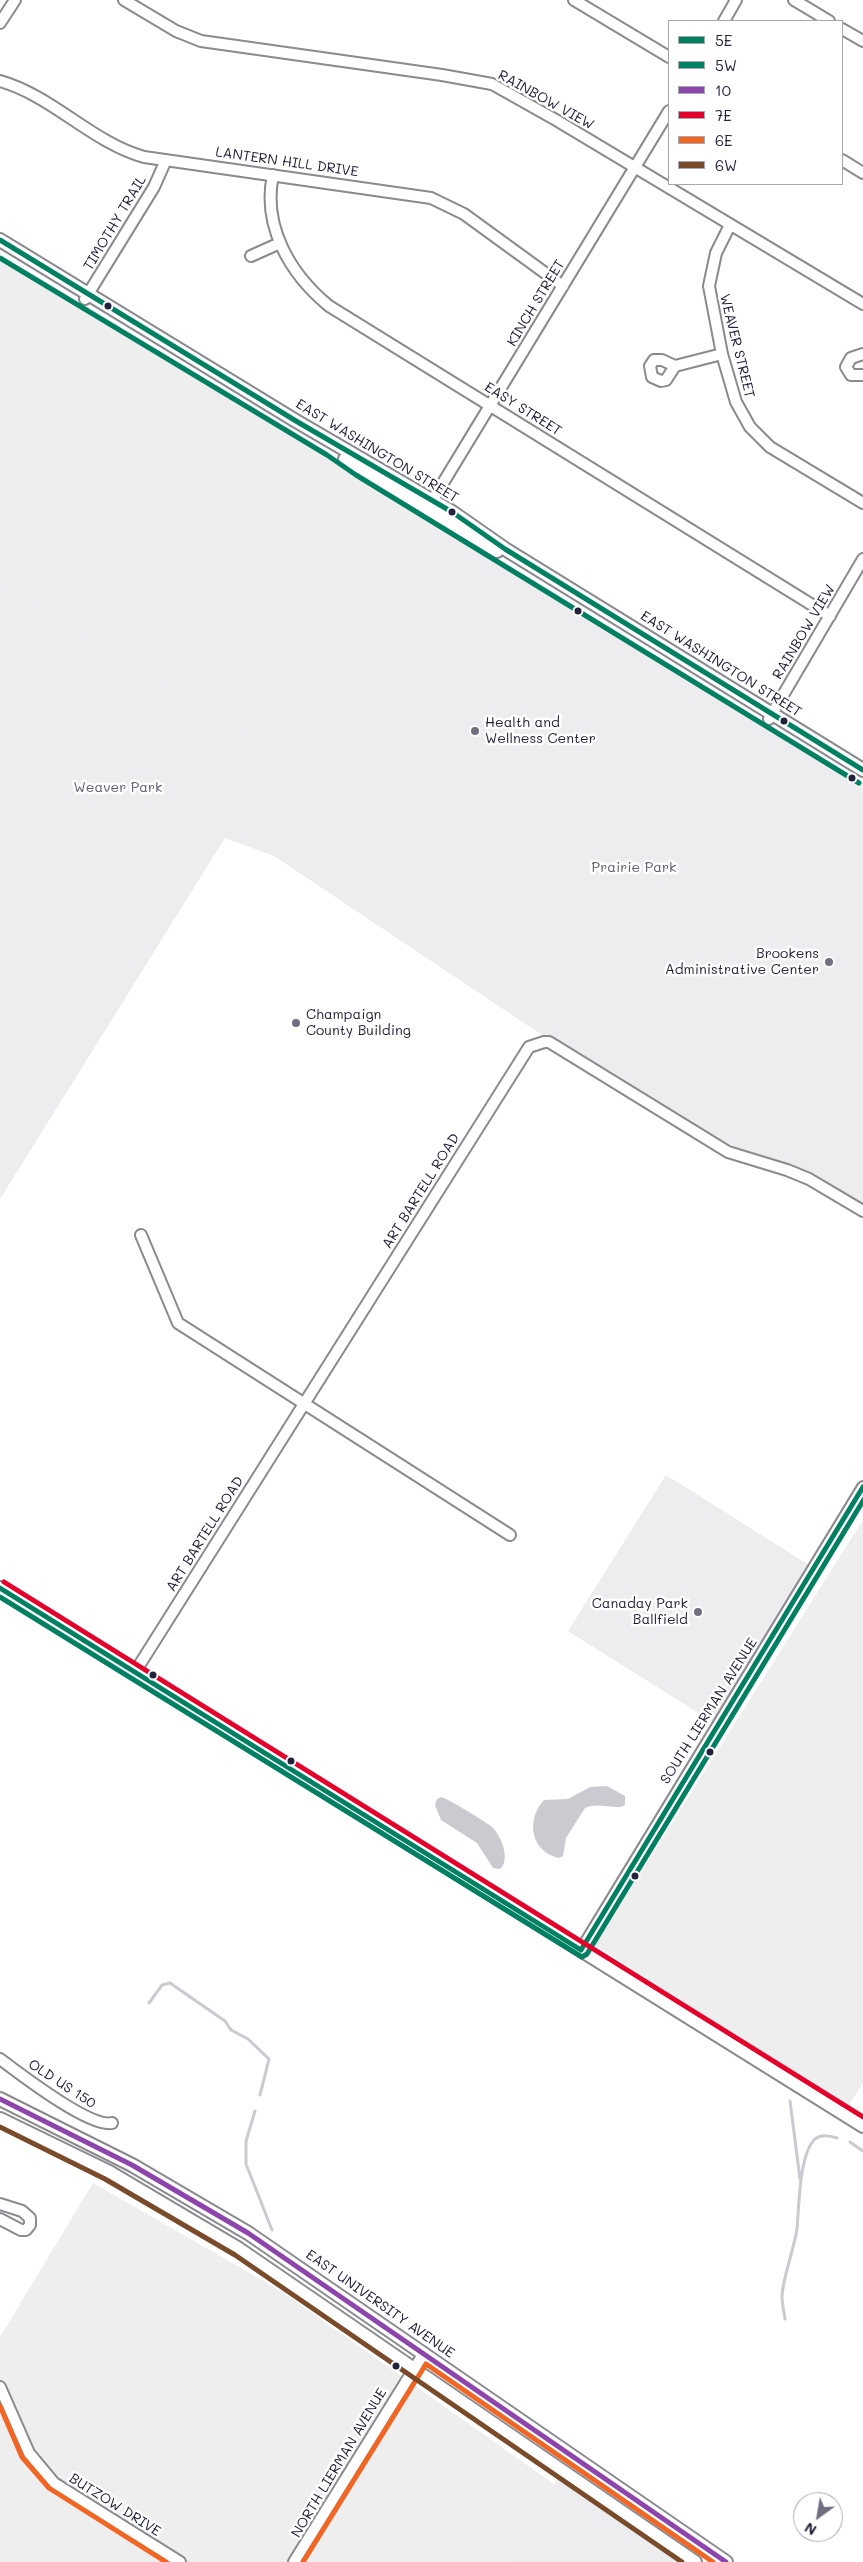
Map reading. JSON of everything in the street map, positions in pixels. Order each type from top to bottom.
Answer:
[{"type":"main road","name":"EAST WASHINGTON STREET","points":[[0,240],[86,297],[770,716],[863,770]]},
{"type":"main road","name":"EAST WASHINGTON STREET","points":[[0,249],[86,297]]},
{"type":"main road","name":"EAST WASHINGTON STREET","points":[[770,716],[863,778]]},
{"type":"main road","points":[[0,1588],[863,2126]]},
{"type":"main road","name":"EAST UNIVERSITY AVENUE","points":[[0,2099],[76,2136],[199,2203],[290,2261],[726,2562]]},
{"type":"main road","points":[[0,2119],[109,2172],[200,2224],[272,2270],[696,2562]]},
{"type":"street","points":[[0,23],[15,0]]},
{"type":"street","name":"RAINBOW VIEW","points":[[124,0],[176,31],[201,41],[442,75],[492,84],[863,304]]},
{"type":"street","points":[[574,0],[668,56]]},
{"type":"street","points":[[725,20],[736,0]]},
{"type":"street","points":[[794,0],[827,20]]},
{"type":"street","points":[[843,30],[863,41]]},
{"type":"street","name":"LANTERN HILL DRIVE","points":[[0,81],[27,92],[114,146],[129,152],[166,160],[431,198],[464,214],[563,286]]},
{"type":"street","name":"KINCH STREET","points":[[429,506],[668,113]]},
{"type":"street","name":"TIMOTHY TRAIL","points":[[86,297],[154,187],[166,160]]},
{"type":"street","points":[[843,161],[863,173]]},
{"type":"street","name":"EASY STREET","points":[[274,175],[271,198],[272,212],[280,243],[304,283],[329,306],[830,616]]},
{"type":"street","name":"WEAVER STREET","points":[[730,225],[716,254],[709,286],[722,354],[742,416],[760,438],[863,503]]},
{"type":"street","points":[[251,256],[280,243]]},
{"type":"street","points":[[674,366],[722,354]]},
{"type":"street","points":[[863,354],[851,358],[846,367],[851,375],[863,375]]},
{"type":"street","name":"RAINBOW VIEW","points":[[770,716],[863,559]]},
{"type":"street","name":"ART BARTELL ROAD","points":[[135,1672],[524,1052],[538,1043],[549,1042],[564,1050],[728,1152],[787,1170],[809,1179],[863,1211]]},
{"type":"street","points":[[141,1235],[178,1323],[510,1535]]},
{"type":"street","name":"SOUTH LIERMAN AVENUE","points":[[581,1950],[863,1487]]},
{"type":"street","name":"OLD US 150","points":[[0,2059],[82,2114],[106,2124],[112,2123]]},
{"type":"street","points":[[0,2204],[22,2211],[30,2218],[30,2224],[26,2230],[21,2230],[0,2219]]},
{"type":"street","name":"NORTH LIERMAN AVENUE","points":[[294,2562],[424,2353]]},
{"type":"street","name":"BUTZOW DRIVE","points":[[0,2387],[29,2453],[54,2483],[180,2562]]},
{"type":"shaded area","points":[[0,258],[436,523],[286,750],[0,578]]},
{"type":"shaded area","points":[[863,1520],[863,2083],[848,2107],[595,1945]]},
{"type":"shaded area","points":[[607,1786],[625,1796],[625,1805],[618,1807],[596,1805],[585,1808],[566,1838],[563,1856],[559,1858],[549,1855],[542,1849],[534,1834],[533,1825],[538,1808],[544,1800],[568,1799],[590,1787]]},
{"type":"shaded area","points":[[441,1797],[451,1801],[492,1827],[499,1836],[504,1848],[505,1860],[500,1869],[493,1868],[477,1843],[441,1820],[435,1805],[437,1799]]},
{"type":"shaded area","points":[[93,2183],[281,2291],[554,2484],[507,2562],[0,2562],[0,2337]]},
{"type":"green space","name":"Prairie Park","points":[[436,523],[863,787],[863,1205],[817,1177],[787,1163],[753,1155],[725,1142],[533,1029],[274,856],[225,838],[0,1199],[0,578],[286,750]]},
{"type":"green space","points":[[666,1475],[809,1565],[713,1722],[568,1631]]},
{"type":"green space","points":[[562,2471],[695,2562],[507,2562]]},
{"type":"waterway","points":[[149,2003],[162,1985],[170,1983],[225,2021],[231,2030],[248,2039],[269,2059],[260,2095]]},
{"type":"waterway","points":[[790,2101],[800,2179]]},
{"type":"waterway","points":[[255,2111],[246,2141],[246,2164],[272,2230]]},
{"type":"waterway","points":[[785,2319],[782,2299],[783,2288],[797,2229],[801,2182],[806,2156],[810,2146],[818,2137],[829,2136],[837,2138]]},
{"type":"waterway","points":[[850,2142],[863,2151]]},
{"type":"transit line","name":"5E","points":[[0,240],[296,421],[452,512],[505,549],[863,770]]},
{"type":"transit line","name":"5W","points":[[0,258],[327,455],[356,475],[859,783]]},
{"type":"transit line","name":"5E","points":[[0,1588],[581,1950],[863,1487]]},
{"type":"transit line","name":"5W","points":[[0,1597],[582,1957],[587,1954],[863,1501]]},
{"type":"transit line","name":"7E","points":[[4,1582],[863,2117]]},
{"type":"transit line","name":"10","points":[[0,2099],[132,2165],[248,2233],[726,2562]]},
{"type":"transit line","name":"6W","points":[[0,2127],[105,2179],[235,2255],[682,2562]]},
{"type":"transit line","name":"6E","points":[[303,2562],[426,2364],[713,2562]]},
{"type":"transit line","name":"6E","points":[[0,2406],[22,2457],[49,2488],[166,2562]]},
{"type":"place","name":"Health and Wellness Center","points":[[475,731]]},
{"type":"place","name":"Brookens Administrative Center","points":[[829,962]]},
{"type":"place","name":"Champaign County Building","points":[[296,1023]]},
{"type":"place","name":"Canaday Park Ballfield","points":[[698,1612]]},
{"type":"park label","name":"Weaver Park","points":[[118,788]]}]
